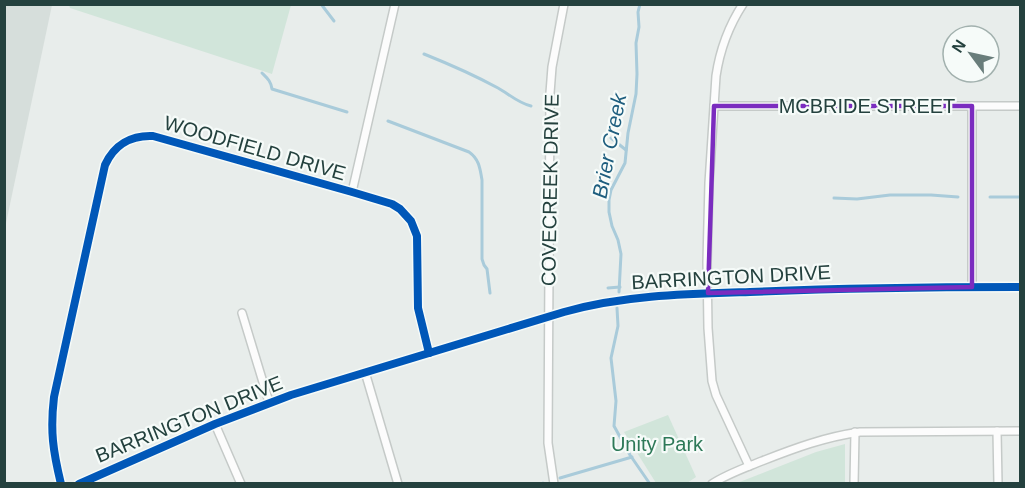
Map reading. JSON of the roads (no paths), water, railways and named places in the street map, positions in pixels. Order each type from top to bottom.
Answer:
[{"type":"street","points":[[352,192],[395,4]]},
{"type":"street","name":"COVECREEK DRIVE","points":[[554,483],[548,443],[550,93],[552,67],[564,4]]},
{"type":"street","points":[[743,4],[731,23],[718,58],[709,183],[707,261],[712,381],[748,466]]},
{"type":"street","name":"MCBRIDE STREET","points":[[714,105],[745,107],[1020,106]]},
{"type":"street","points":[[972,106],[972,287]]},
{"type":"street","name":"WOODFIELD DRIVE","points":[[61,483],[52,436],[54,398],[105,165],[111,154],[129,139],[153,136],[352,192],[392,204],[400,209],[408,216],[417,236],[418,308],[429,353]]},
{"type":"street","name":"BARRINGTON DRIVE","points":[[79,483],[269,402],[588,306],[618,300],[708,293],[848,287],[1020,287]]},
{"type":"street","points":[[242,313],[269,402]]},
{"type":"street","points":[[365,372],[398,483]]},
{"type":"street","points":[[215,424],[241,483]]},
{"type":"street","points":[[997,431],[998,483]]},
{"type":"street","points":[[712,483],[748,466],[813,442],[855,432],[1020,431]]},
{"type":"street","points":[[854,483],[855,432]]},
{"type":"waterway","points":[[321,4],[334,21]]},
{"type":"waterway","name":"Brier Creek","points":[[619,292],[621,254],[612,226],[609,200],[611,190],[625,163],[636,94],[636,43],[640,4]]},
{"type":"waterway","points":[[424,54],[480,79],[531,106]]},
{"type":"waterway","points":[[262,73],[270,82],[272,89],[347,112]]},
{"type":"waterway","points":[[388,121],[469,152],[477,161],[482,180],[482,259],[487,269],[490,293]]},
{"type":"waterway","points":[[611,138],[626,150]]},
{"type":"waterway","points":[[834,198],[857,199],[890,195],[958,197]]},
{"type":"waterway","points":[[990,197],[1020,197]]},
{"type":"waterway","points":[[608,288],[620,287]]},
{"type":"waterway","name":"Brier Creek","points":[[617,308],[618,326],[611,358],[616,401],[614,426],[650,484]]},
{"type":"waterway","points":[[560,478],[632,457]]},
{"type":"park label","name":"Unity Park","points":[[657,444]]}]
